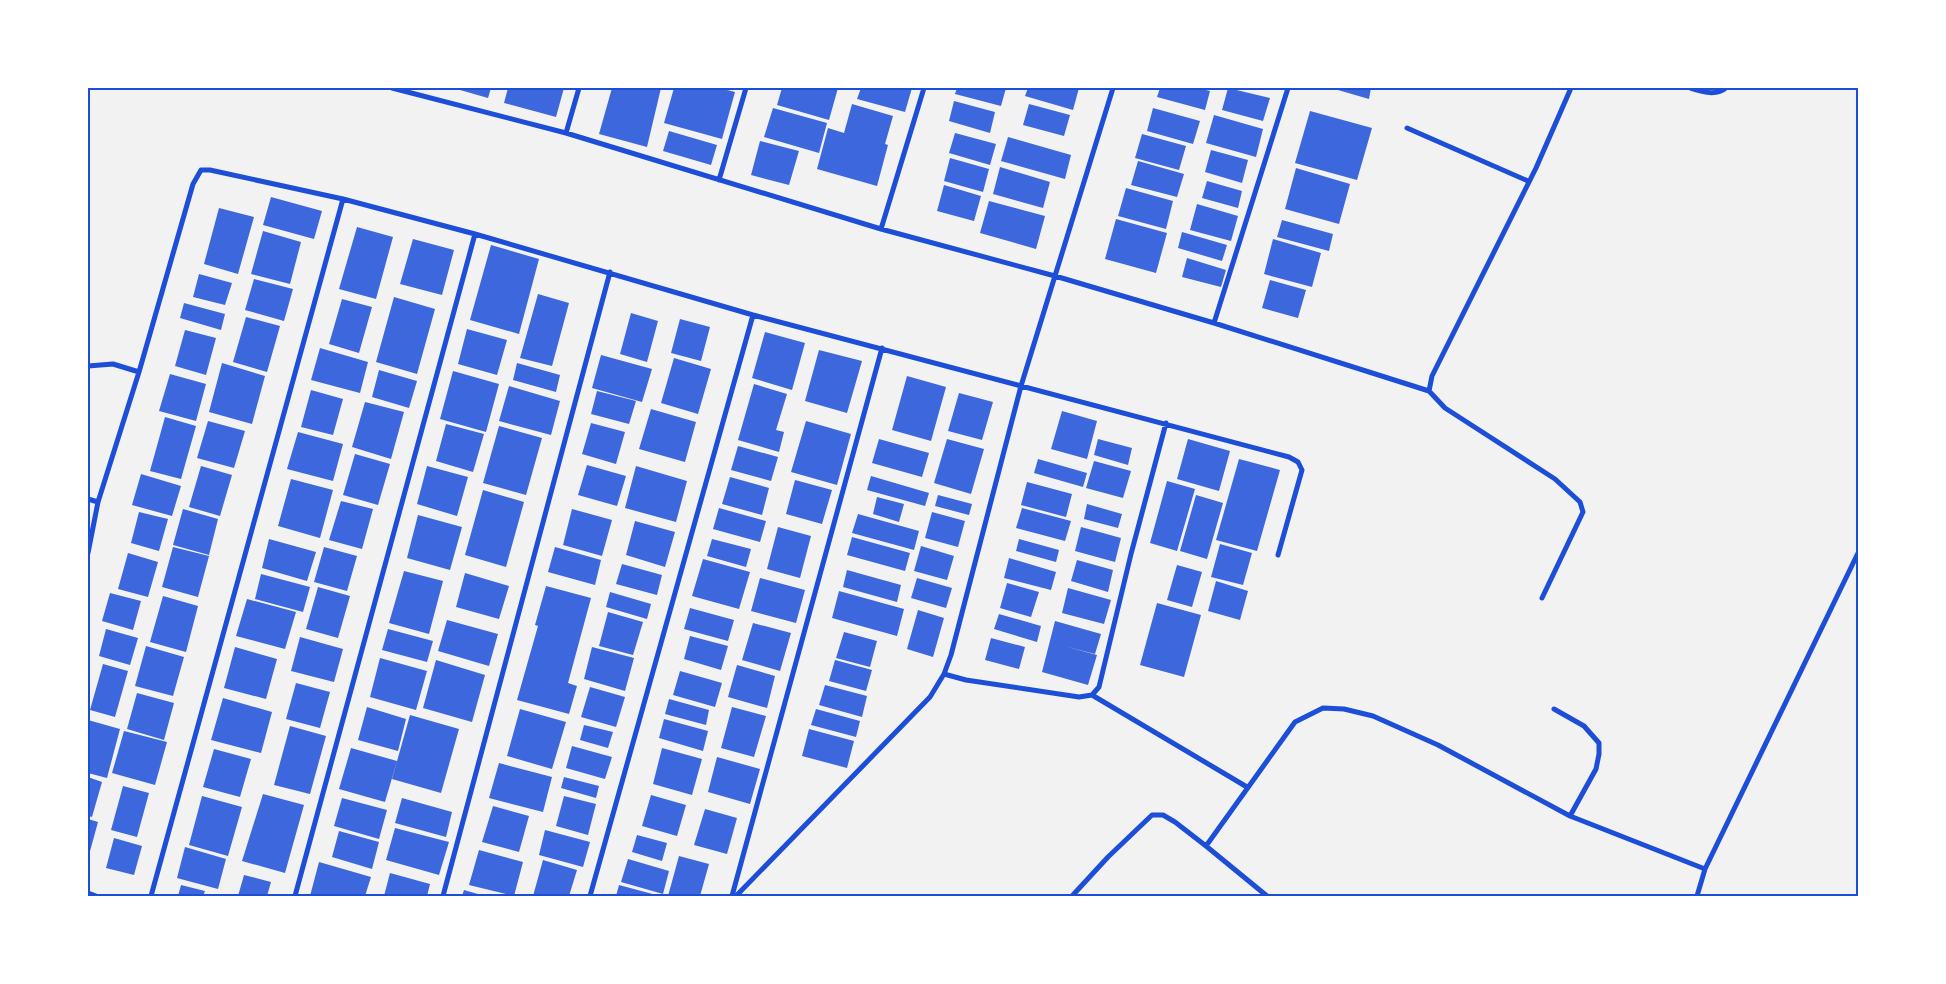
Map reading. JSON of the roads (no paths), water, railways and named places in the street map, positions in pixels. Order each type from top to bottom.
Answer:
[{"type":"street","points":[[392,88],[402,89],[566,133],[881,229],[1055,276],[1214,322],[1429,391],[1445,408],[1555,479],[1580,502],[1583,512],[1542,598]]},
{"type":"street","points":[[566,133],[579,88]]},
{"type":"street","points":[[719,180],[746,88]]},
{"type":"street","points":[[881,229],[924,88]]},
{"type":"street","points":[[736,896],[930,698],[944,674],[951,655],[1021,386],[1113,88]]},
{"type":"street","points":[[1214,322],[1288,88]]},
{"type":"street","points":[[1429,391],[1432,376],[1536,168],[1571,88]]},
{"type":"street","points":[[1690,88],[1714,93],[1726,88]]},
{"type":"street","points":[[1407,128],[1528,181]]},
{"type":"street","points":[[88,553],[98,502],[139,372],[193,184],[200,170],[210,170],[343,199],[475,234],[753,315],[1289,457],[1298,462],[1302,470],[1278,555]]},
{"type":"street","points":[[151,896],[343,199]]},
{"type":"street","points":[[294,896],[475,234]]},
{"type":"street","points":[[444,896],[610,272]]},
{"type":"street","points":[[590,896],[753,315]]},
{"type":"street","points":[[732,896],[882,348]]},
{"type":"street","points":[[88,366],[113,364],[139,372]]},
{"type":"street","points":[[1092,695],[1099,687],[1131,554],[1166,423]]},
{"type":"street","points":[[88,499],[98,502]]},
{"type":"street","points":[[1697,896],[1704,869],[1858,553]]},
{"type":"street","points":[[944,674],[966,680],[1079,697],[1092,695],[1247,787]]},
{"type":"street","points":[[1206,846],[1295,722],[1323,708],[1344,709],[1373,716],[1438,745],[1570,816],[1704,869]]},
{"type":"street","points":[[1554,709],[1584,726],[1599,743],[1600,754],[1596,769],[1570,816]]},
{"type":"street","points":[[1072,896],[1108,857],[1152,815],[1164,815],[1175,822],[1267,896]]},
{"type":"street","points":[[88,893],[96,896]]}]
